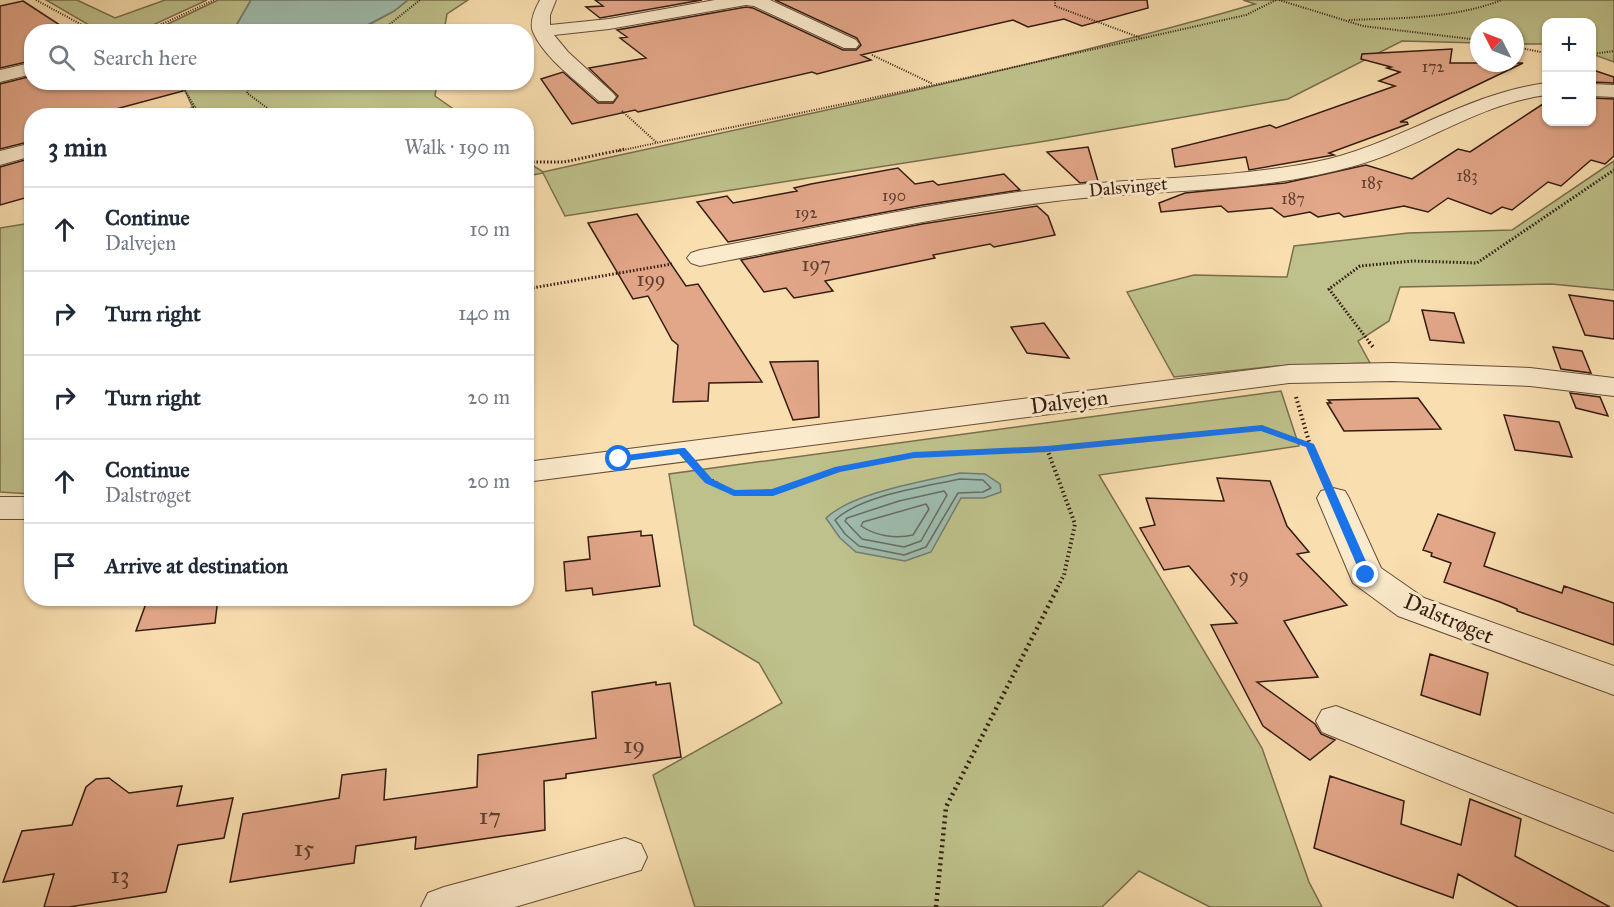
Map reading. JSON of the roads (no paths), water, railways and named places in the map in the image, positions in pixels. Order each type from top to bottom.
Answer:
[{"type":"street","points":[[548,0],[540,15],[542,31],[551,43],[606,97]]},
{"type":"street","points":[[542,31],[609,24],[746,0],[758,1],[850,44]]},
{"type":"street","points":[[0,76],[24,70]]},
{"type":"street","name":"Dalsvinget","points":[[700,258],[1054,194],[1261,177],[1303,171],[1365,156],[1497,98],[1528,90],[1542,89]]},
{"type":"street","points":[[1596,90],[1614,91]]},
{"type":"street","points":[[0,158],[24,151]]},
{"type":"street","name":"Dalvejen","points":[[534,471],[682,450],[1288,374],[1392,372],[1530,377],[1614,387]]},
{"type":"street","name":"Dalstrøget","points":[[1333,498],[1366,575],[1411,607],[1614,681]]},
{"type":"street","points":[[0,508],[24,508]]},
{"type":"street","points":[[1336,721],[1614,833]]},
{"type":"street","points":[[444,907],[625,857]]},
{"type":"water","points":[[251,0],[408,0],[394,11],[369,24],[237,24]]},
{"type":"water","points":[[960,473],[985,474],[1000,484],[1001,492],[984,498],[961,498],[931,552],[905,561],[856,552],[840,538],[826,518],[853,501],[908,484]]}]
